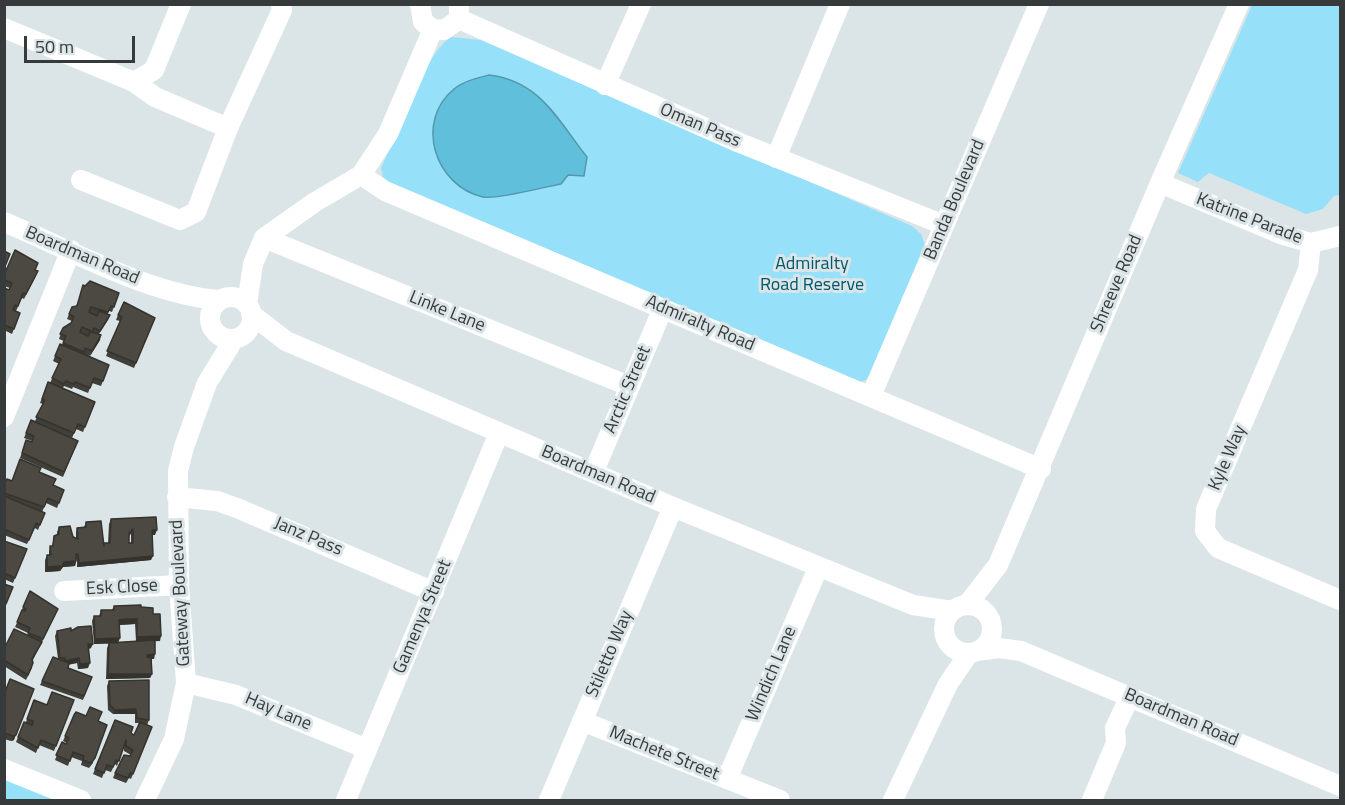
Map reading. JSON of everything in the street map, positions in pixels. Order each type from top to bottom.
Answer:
[{"type":"street","points":[[135,82],[154,70],[181,4]]},
{"type":"street","points":[[81,180],[180,220],[196,212],[228,128],[282,10],[281,4]]},
{"type":"street","points":[[420,4],[419,10],[423,22],[433,29],[450,28],[459,12]]},
{"type":"street","points":[[605,85],[641,4]]},
{"type":"street","points":[[776,158],[840,4]]},
{"type":"street","name":"Banda Boulevard","points":[[871,396],[1039,4]]},
{"type":"street","name":"Shreeve Road","points":[[988,617],[998,565],[1041,469],[1160,183],[1239,4]]},
{"type":"street","name":"Oman Pass","points":[[459,12],[605,85],[776,158],[944,225]]},
{"type":"street","points":[[4,28],[135,82],[155,97],[228,128]]},
{"type":"street","points":[[236,303],[250,328],[225,334],[210,314],[236,303],[264,238],[315,201],[362,175],[388,134],[433,29]]},
{"type":"street","name":"Admiralty Road","points":[[362,175],[385,191],[1041,469]]},
{"type":"street","name":"Katrine Parade","points":[[1160,183],[1265,229],[1311,243],[1341,236]]},
{"type":"street","name":"Boardman Road","points":[[4,222],[160,289],[236,303],[286,341],[818,568],[913,605],[981,609],[1021,651]]},
{"type":"street","name":"Linke Lane","points":[[264,238],[629,386]]},
{"type":"street","name":"Kyle Way","points":[[1311,243],[1308,270],[1206,509],[1205,531],[1218,548],[1341,600]]},
{"type":"street","points":[[4,417],[71,250]]},
{"type":"street","name":"Boardman Road","points":[[160,289],[225,334],[286,341]]},
{"type":"street","name":"Arctic Street","points":[[594,471],[663,308]]},
{"type":"street","name":"Gateway Boulevard","points":[[146,801],[174,739],[186,683],[179,585],[178,471],[184,447],[225,334]]},
{"type":"street","name":"Gamenya Street","points":[[346,801],[499,433]]},
{"type":"street","name":"Janz Pass","points":[[177,497],[217,501],[237,508],[434,592]]},
{"type":"street","name":"Stiletto Way","points":[[549,801],[673,507]]},
{"type":"street","name":"Shreeve Road","points":[[959,608],[998,565]]},
{"type":"street","name":"Windich Lane","points":[[727,779],[818,568]]},
{"type":"street","name":"Esk Close","points":[[64,591],[179,585]]},
{"type":"street","name":"Boardman Road","points":[[913,605],[960,646],[1021,651],[1341,786]]},
{"type":"street","points":[[959,608],[944,624],[960,646]]},
{"type":"street","points":[[960,646],[988,642],[988,617]]},
{"type":"street","points":[[893,801],[948,684],[960,646]]},
{"type":"street","name":"Hay Lane","points":[[186,683],[236,694],[367,750]]},
{"type":"street","points":[[1092,801],[1116,743],[1115,728],[1136,699]]},
{"type":"street","name":"Machete Street","points":[[582,721],[780,801]]},
{"type":"street","points":[[4,769],[81,801]]},
{"type":"green space","points":[[1252,5],[1340,5],[1340,195],[1334,196],[1323,209],[1306,214],[1209,173],[1198,182],[1178,173]]},
{"type":"green space","name":"Admiralty Road Reserve","points":[[451,37],[481,40],[912,226],[921,234],[925,245],[874,372],[866,380],[856,383],[389,183],[383,177],[381,168],[422,77],[441,45]]},
{"type":"green space","points":[[4,777],[62,800],[5,800]]},
{"type":"shaded area","points":[[489,75],[522,85],[546,104],[587,157],[584,176],[568,175],[561,184],[489,197],[466,191],[453,180],[442,167],[436,151],[433,135],[435,118],[442,103],[454,89],[466,82]]},
{"type":"building","points":[[15,250],[38,263],[35,270],[38,271],[26,294],[23,293],[18,306],[15,305],[13,310],[20,313],[14,329],[4,325],[4,288],[9,290],[12,283],[4,280],[4,275]]},
{"type":"building","points":[[4,251],[10,254],[4,269]]},
{"type":"building","points":[[90,281],[119,293],[114,307],[111,306],[108,312],[91,307],[89,312],[97,316],[99,311],[110,315],[100,331],[94,328],[92,332],[101,335],[92,351],[85,348],[84,352],[63,343],[66,336],[60,334],[63,328],[71,323],[74,317],[69,314],[72,307],[77,306],[83,285],[85,286]],"holes":[[[82,327],[91,331],[88,336],[80,332]]]},
{"type":"building","points":[[124,302],[155,318],[136,363],[107,351],[122,317],[118,315]]},
{"type":"building","points":[[60,344],[109,365],[103,381],[94,378],[90,388],[75,382],[74,384],[66,381],[64,384],[52,378],[61,359],[55,356]]},
{"type":"building","points":[[48,382],[95,402],[85,427],[78,424],[74,433],[36,417],[45,400],[42,399]]},
{"type":"building","points":[[31,420],[78,441],[64,472],[22,453],[26,440],[32,442],[34,436],[26,433]]},
{"type":"building","points":[[20,459],[41,468],[39,472],[56,479],[53,485],[64,490],[59,503],[48,498],[44,507],[4,493],[4,485],[7,479],[12,481]]},
{"type":"building","points":[[4,496],[45,513],[40,525],[36,523],[29,540],[6,530],[4,534]]},
{"type":"building","points":[[156,517],[157,530],[152,530],[153,556],[79,563],[78,554],[76,554],[76,561],[64,562],[62,566],[47,567],[47,555],[51,555],[50,546],[53,546],[54,536],[59,534],[59,527],[70,526],[73,537],[78,539],[77,528],[86,527],[86,522],[101,521],[104,543],[110,543],[111,519]],"holes":[[[133,529],[133,543],[129,543],[129,533]]]},
{"type":"building","points":[[4,541],[27,549],[15,578],[4,573]]},
{"type":"building","points":[[4,584],[13,587],[6,604],[4,603]]},
{"type":"building","points":[[30,591],[58,609],[43,639],[28,633],[30,628],[17,622],[22,610],[26,609],[23,607]]},
{"type":"building","points":[[141,605],[141,607],[153,608],[153,614],[160,614],[161,636],[137,637],[137,619],[127,619],[119,620],[120,638],[95,639],[94,616],[101,616],[101,610],[114,610],[114,606]]},
{"type":"building","points":[[91,626],[93,644],[88,644],[90,663],[80,664],[79,658],[65,661],[65,658],[60,658],[57,631],[71,628],[71,631],[78,627]]},
{"type":"building","points":[[14,629],[42,642],[32,659],[33,663],[28,675],[4,660],[4,649]]},
{"type":"building","points":[[155,640],[155,654],[147,655],[151,658],[152,674],[108,674],[109,643]]},
{"type":"building","points":[[53,657],[69,663],[68,668],[92,677],[84,696],[42,681]]},
{"type":"building","points":[[10,679],[34,689],[16,735],[13,736],[4,733],[4,692]]},
{"type":"building","points":[[149,680],[149,720],[137,718],[136,709],[115,710],[110,705],[109,681]]},
{"type":"building","points":[[52,692],[74,700],[56,746],[41,740],[38,748],[18,737],[24,722],[32,725],[33,721],[27,719],[34,700],[47,705]]},
{"type":"building","points":[[90,707],[102,712],[98,721],[107,725],[95,758],[91,763],[83,760],[84,756],[73,752],[70,761],[56,755],[62,742],[66,744],[69,738],[65,736],[76,712],[86,716]]},
{"type":"building","points":[[115,720],[133,727],[131,733],[134,735],[140,722],[152,727],[133,774],[130,773],[128,778],[115,773],[124,755],[130,756],[133,750],[126,746],[126,740],[119,761],[116,760],[113,767],[107,765],[104,773],[95,769]]}]
